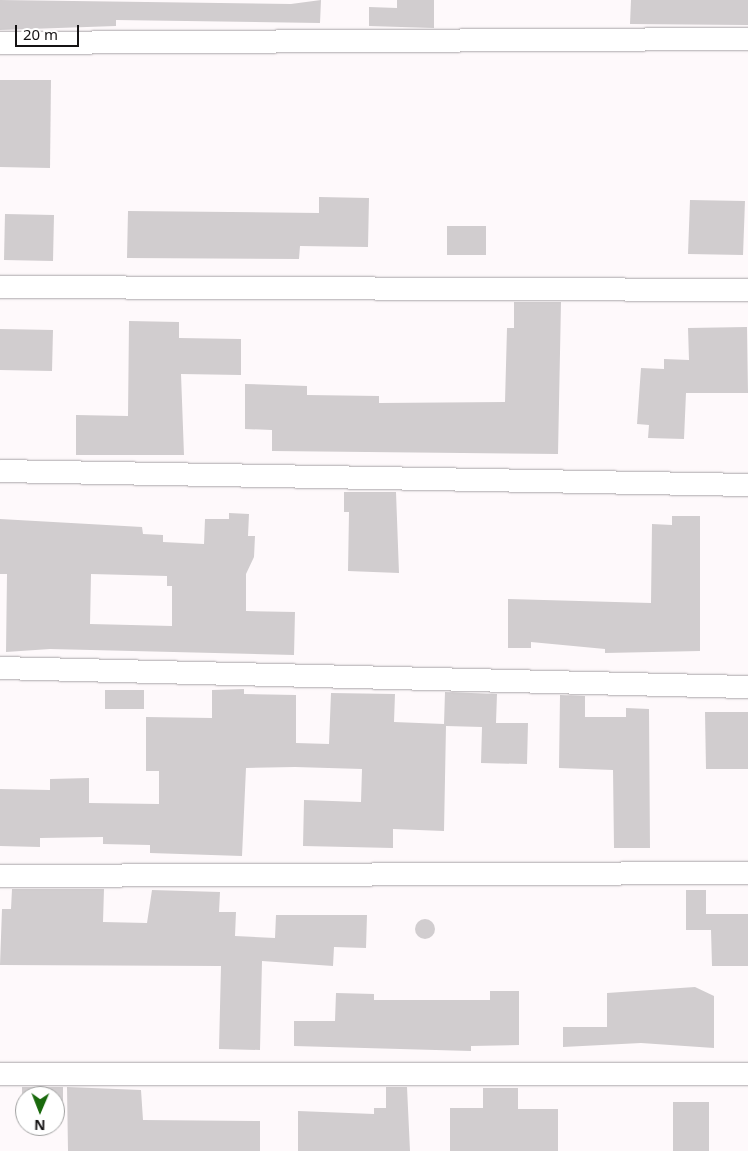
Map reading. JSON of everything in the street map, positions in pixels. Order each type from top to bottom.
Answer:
[{"type":"street","points":[[0,43],[748,39]]},
{"type":"street","points":[[0,287],[748,290]]},
{"type":"street","points":[[0,471],[748,485]]},
{"type":"street","points":[[0,668],[748,687]]},
{"type":"street","points":[[0,876],[748,873]]},
{"type":"street","points":[[0,1074],[748,1074]]},
{"type":"building","points":[[0,0],[291,4],[321,0],[320,23],[116,20],[116,26],[0,30]]},
{"type":"building","points":[[397,0],[434,0],[434,28],[369,26],[369,7],[397,8]]},
{"type":"building","points":[[631,0],[748,0],[748,25],[630,24]]},
{"type":"building","points":[[0,80],[51,80],[50,168],[0,167]]},
{"type":"building","points":[[319,197],[369,198],[368,247],[300,246],[299,259],[127,258],[128,211],[319,213]]},
{"type":"building","points":[[690,200],[745,201],[743,255],[688,254]]},
{"type":"building","points":[[5,214],[54,215],[53,261],[4,260]]},
{"type":"building","points":[[447,226],[486,226],[486,255],[447,255]]},
{"type":"building","points":[[514,302],[561,302],[558,454],[272,451],[272,430],[245,429],[245,384],[307,386],[307,395],[379,396],[379,403],[505,402],[507,328],[514,328]]},
{"type":"building","points":[[129,321],[179,322],[179,338],[241,339],[241,375],[181,374],[184,455],[76,455],[76,415],[128,416]]},
{"type":"building","points":[[747,327],[748,393],[686,393],[684,439],[648,438],[649,425],[637,424],[641,368],[664,369],[664,359],[689,360],[688,328]]},
{"type":"building","points":[[0,329],[53,330],[52,371],[0,370]]},
{"type":"building","points":[[344,492],[396,492],[399,573],[348,571],[349,512],[344,512]]},
{"type":"building","points":[[229,513],[249,514],[248,536],[255,536],[254,557],[246,574],[246,611],[295,612],[294,655],[50,649],[6,652],[7,574],[0,574],[0,519],[142,527],[143,534],[163,535],[163,542],[204,544],[205,519],[229,519]],"holes":[[[91,574],[167,576],[167,586],[172,586],[172,626],[90,624]]]},
{"type":"building","points":[[672,516],[700,516],[700,651],[605,653],[605,649],[531,642],[531,648],[508,648],[508,599],[651,603],[652,524],[672,525]]},
{"type":"building","points":[[244,689],[244,694],[296,695],[296,743],[329,744],[331,693],[395,694],[394,722],[444,724],[445,692],[497,694],[496,723],[528,723],[527,764],[481,763],[482,727],[446,726],[444,831],[393,829],[393,848],[303,846],[304,800],[361,802],[362,769],[295,767],[246,768],[242,856],[150,853],[150,845],[103,844],[103,837],[40,838],[40,847],[0,846],[0,789],[50,790],[50,779],[89,778],[89,803],[159,804],[159,771],[146,771],[146,717],[212,718],[212,690]]},
{"type":"building","points":[[105,690],[144,690],[144,709],[105,709]]},
{"type":"building","points":[[560,695],[585,696],[585,717],[626,717],[626,708],[649,709],[650,848],[614,848],[613,770],[559,768]]},
{"type":"building","points":[[705,712],[748,712],[748,769],[706,769]]},
{"type":"building","points":[[12,889],[104,889],[103,922],[147,923],[152,890],[220,892],[219,912],[236,912],[235,936],[275,938],[276,915],[367,915],[366,948],[334,947],[333,966],[262,961],[260,1050],[219,1049],[221,966],[0,965],[2,909],[11,909]]},
{"type":"building","points":[[686,890],[706,890],[706,914],[748,914],[748,966],[712,966],[711,930],[686,930]]},
{"type":"building","points":[[425,919],[432,922],[435,929],[432,936],[425,939],[418,936],[415,929],[418,922]]},
{"type":"building","points":[[695,987],[714,996],[714,1048],[641,1043],[563,1047],[563,1027],[607,1027],[607,993]]},
{"type":"building","points":[[490,991],[519,991],[519,1045],[471,1046],[471,1051],[294,1046],[294,1021],[335,1021],[336,993],[374,994],[374,1000],[490,1000]]},
{"type":"building","points":[[67,1087],[141,1090],[143,1120],[260,1121],[260,1151],[68,1151]]},
{"type":"building","points":[[386,1087],[407,1087],[410,1151],[298,1151],[298,1111],[374,1114],[374,1108],[386,1108]]},
{"type":"building","points":[[483,1088],[518,1088],[518,1109],[558,1109],[558,1151],[450,1151],[450,1108],[483,1108]]},
{"type":"building","points":[[673,1102],[709,1102],[709,1151],[673,1151]]}]
